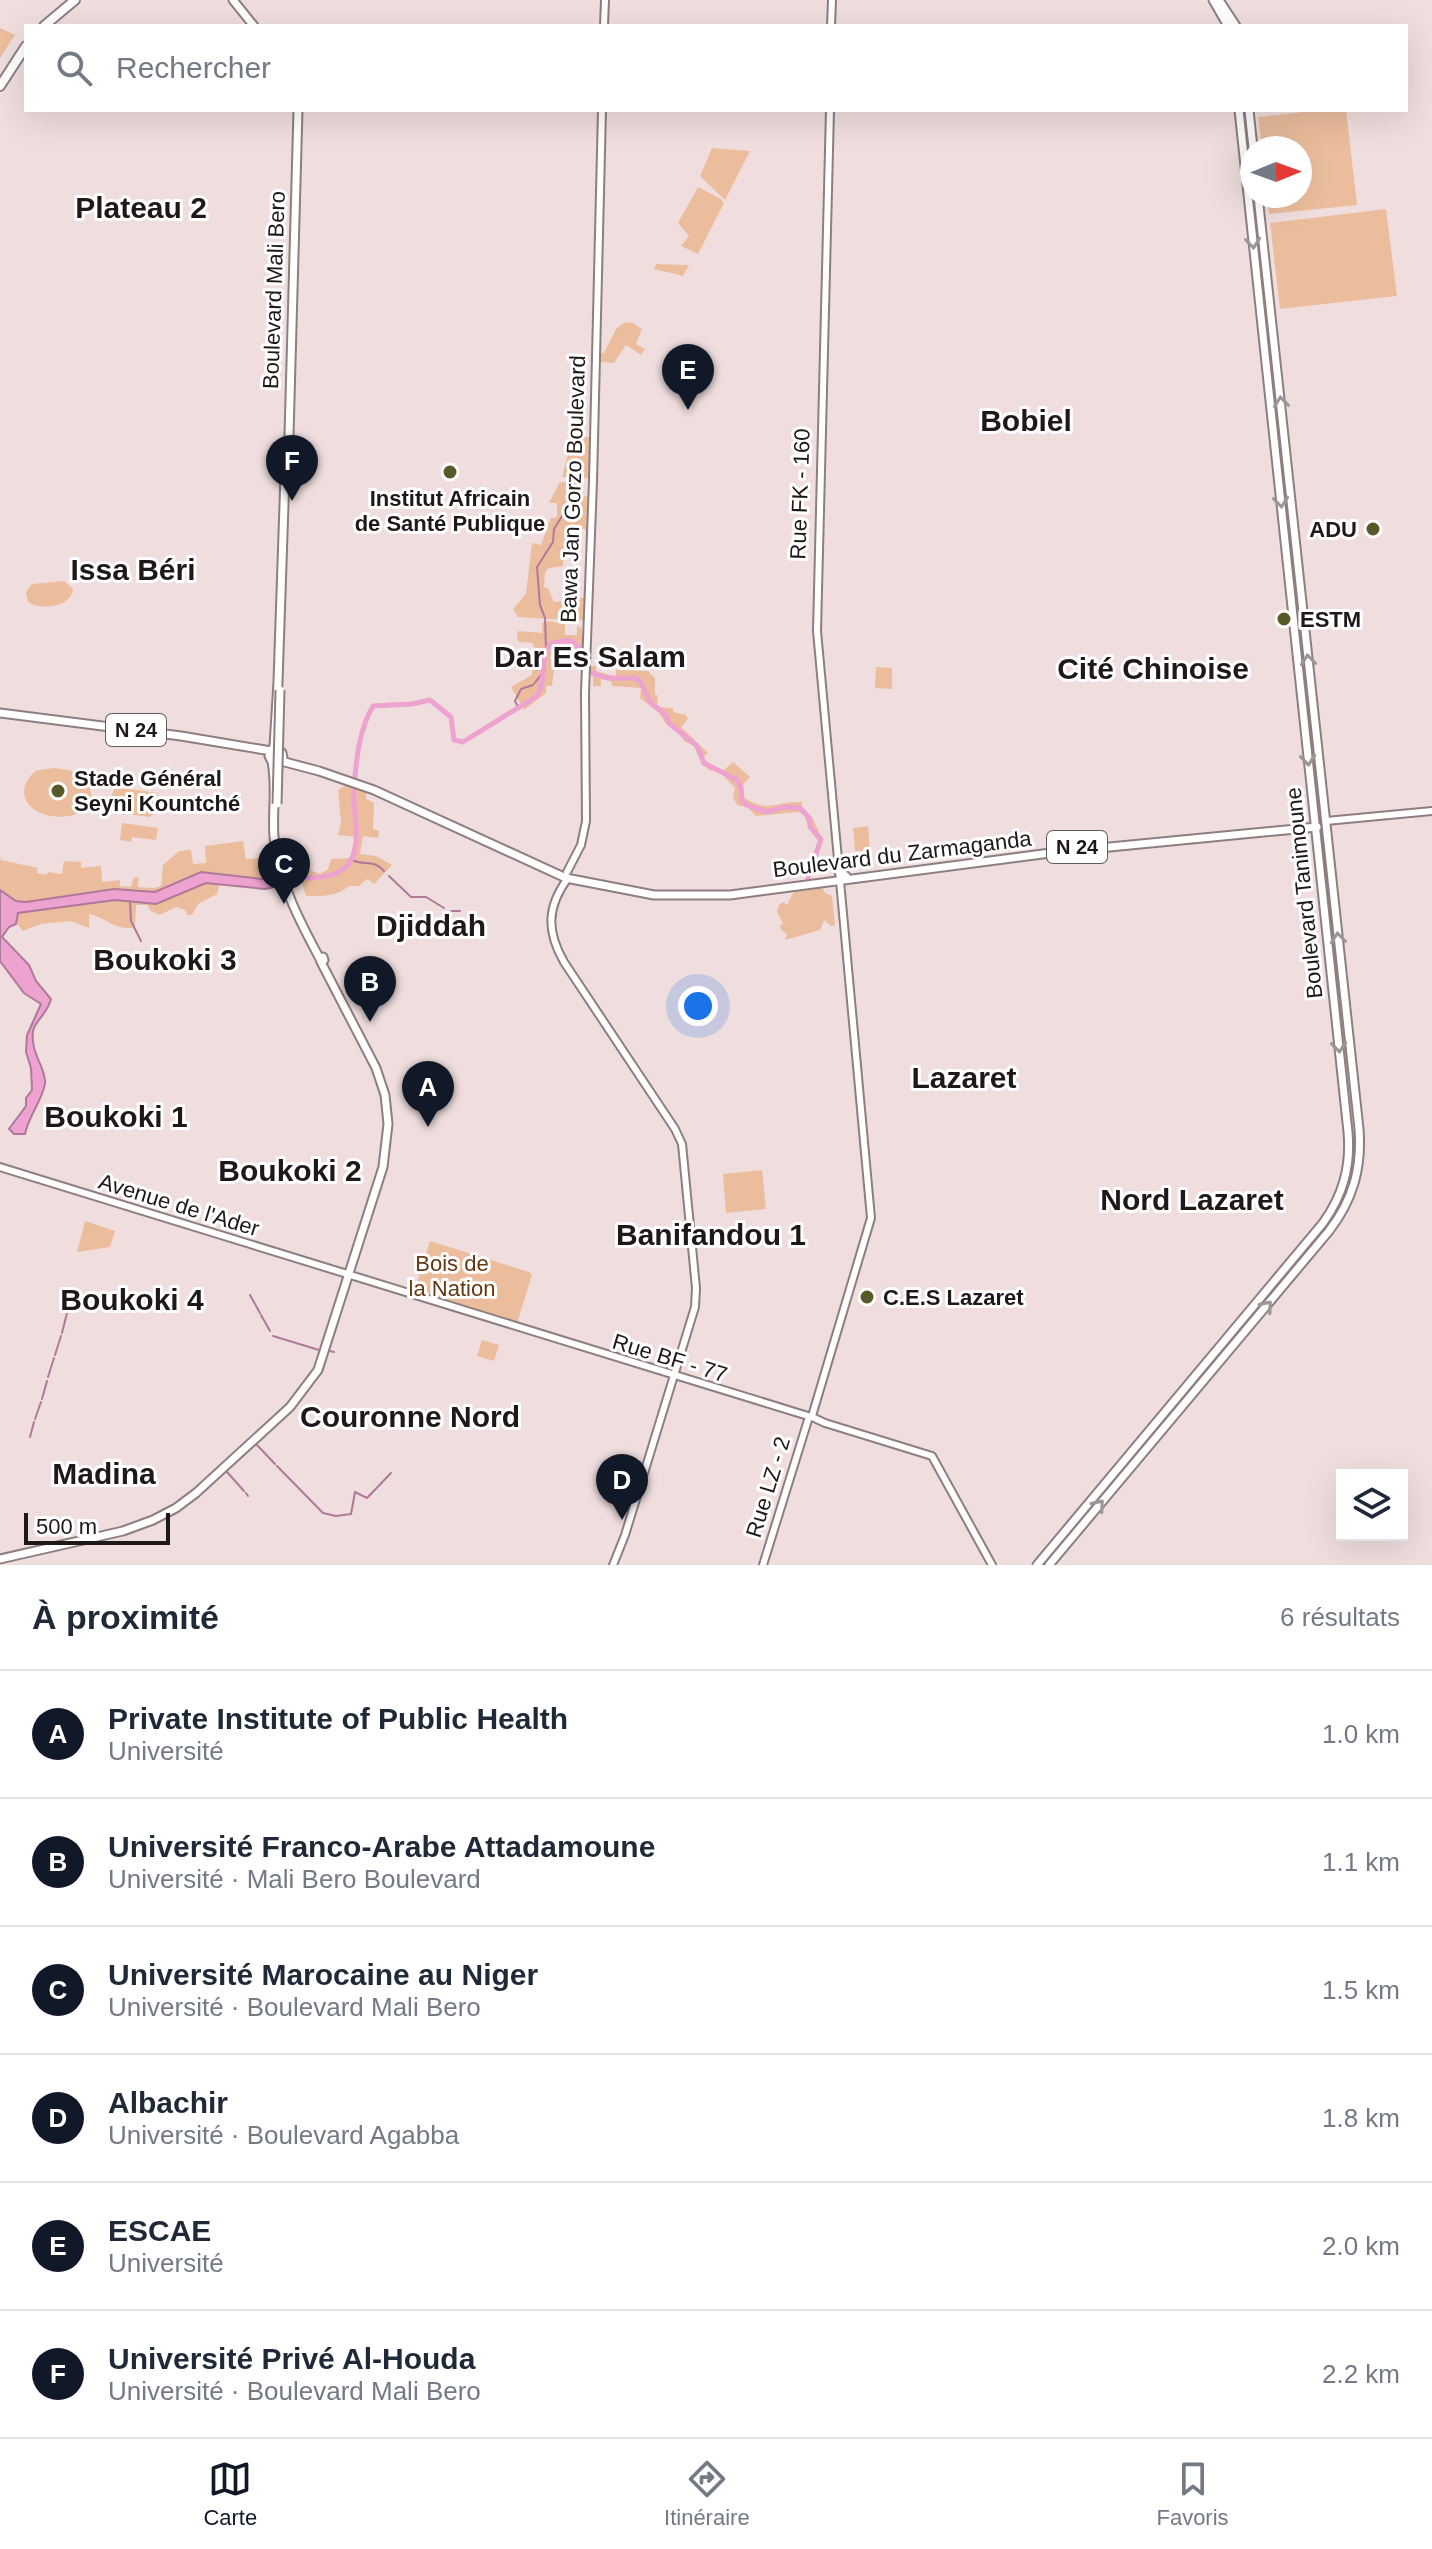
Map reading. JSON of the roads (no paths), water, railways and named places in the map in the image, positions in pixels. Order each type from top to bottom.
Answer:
[{"type":"highway","points":[[46,24],[75,0]]},
{"type":"highway","points":[[0,86],[24,49]]},
{"type":"main road","points":[[231,0],[250,24]]},
{"type":"main road","points":[[604,24],[605,0]]},
{"type":"main road","points":[[832,24],[833,0]]},
{"type":"main road","points":[[1213,0],[1227,24]]},
{"type":"main road","points":[[1219,0],[1235,24]]},
{"type":"main road","name":"Boulevard Mali Bero","points":[[296,112],[276,756],[276,849],[295,905],[381,1081],[388,1124],[383,1167],[351,1276]]},
{"type":"main road","name":"Bawa Jan Gorzo Boulevard","points":[[602,112],[586,660],[586,821],[583,838],[550,928],[564,962],[675,1129],[683,1150],[696,1302],[613,1565]]},
{"type":"main road","name":"Rue FK - 160","points":[[828,112],[814,631],[869,1214],[846,1300]]},
{"type":"main road","name":"Boulevard Tanimoune","points":[[1037,1565],[1323,1223],[1341,1193],[1348,1169],[1349,1143],[1316,837],[1310,825],[1313,812],[1239,112]]},
{"type":"main road","points":[[1249,112],[1252,136]]},
{"type":"main road","name":"Boulevard Tanimoune","points":[[1049,1565],[1329,1231],[1349,1201],[1359,1164],[1360,1142],[1328,837],[1331,823],[1325,812],[1259,208]]},
{"type":"main road","points":[[1289,579],[1300,578]]},
{"type":"main road","points":[[275,815],[279,686]]},
{"type":"main road","name":"Boulevard Mali Bero","points":[[275,815],[279,775],[274,739],[279,686]]},
{"type":"main road","name":"Boulevard du Zarmaganda","points":[[0,714],[260,751],[355,781],[568,875],[617,886],[666,892],[769,888],[839,876],[1058,849],[1432,813]]},
{"type":"main road","points":[[1305,732],[1316,731]]},
{"type":"main road","points":[[260,751],[268,749],[274,739]]},
{"type":"main road","name":"Boulevard du Zarmaganda","points":[[200,741],[276,756],[355,781]]},
{"type":"main road","points":[[279,775],[284,767],[293,763]]},
{"type":"main road","name":"Avenue de l'Ader","points":[[0,1167],[523,1329]]},
{"type":"main road","points":[[0,1561],[129,1530],[162,1516],[196,1493],[290,1407],[308,1386],[324,1356],[351,1276]]},
{"type":"main road","name":"Rue LZ - 2","points":[[764,1565],[846,1300]]},
{"type":"main road","name":"Rue BF - 77","points":[[523,1329],[932,1456],[992,1565]]},
{"type":"waterway","points":[[546,649],[537,567],[553,542],[554,529],[569,505],[580,463]]},
{"type":"waterway","points":[[282,880],[337,873],[347,866],[352,857],[356,836],[354,789],[357,756],[364,725],[373,706],[430,700],[451,717],[454,740],[463,742],[537,696],[542,683],[545,655],[551,643],[570,640],[580,648],[584,658]]},
{"type":"waterway","points":[[584,667],[607,678],[635,678],[640,681],[651,703],[697,746],[704,763],[737,780],[746,805],[767,812],[784,807],[800,808],[821,839],[808,878]]},
{"type":"waterway","points":[[519,709],[515,701],[521,689],[533,685],[545,670]]},
{"type":"waterway","points":[[352,860],[376,865],[384,871]]},
{"type":"waterway","points":[[389,876],[411,897],[426,897],[444,908]]},
{"type":"waterway","points":[[130,901],[131,921],[141,941]]},
{"type":"waterway","points":[[451,911],[460,911]]},
{"type":"waterway","points":[[250,1295],[260,1313]]},
{"type":"waterway","points":[[62,1333],[67,1313]]},
{"type":"waterway","points":[[261,1315],[270,1331]]},
{"type":"waterway","points":[[55,1355],[61,1336]]},
{"type":"waterway","points":[[273,1336],[319,1350]]},
{"type":"waterway","points":[[330,1351],[334,1352]]},
{"type":"waterway","points":[[48,1377],[54,1358]]},
{"type":"waterway","points":[[42,1399],[47,1381]]},
{"type":"waterway","points":[[35,1419],[41,1402]]},
{"type":"waterway","points":[[30,1437],[34,1422]]},
{"type":"waterway","points":[[257,1445],[275,1464]]},
{"type":"waterway","points":[[277,1466],[323,1513],[336,1516],[351,1514],[355,1492],[367,1498],[391,1473]]},
{"type":"waterway","points":[[227,1472],[244,1491]]},
{"type":"place","name":"ESCAE","points":[[688,410]]},
{"type":"place","name":"Institut Africain de Santé Publique","points":[[450,472]]},
{"type":"place","name":"Université Privé Al-Houda","points":[[292,501]]},
{"type":"place","name":"ADU","points":[[1373,529]]},
{"type":"place","name":"ESTM","points":[[1284,619]]},
{"type":"place","name":"Stade Général Seyni Kountché","points":[[58,791]]},
{"type":"place","name":"Université Marocaine au Niger","points":[[284,904]]},
{"type":"place","name":"Université Franco-Arabe Attadamoune","points":[[370,1022]]},
{"type":"place","name":"Private Institute of Public Health","points":[[428,1127]]},
{"type":"place","name":"C.E.S Lazaret","points":[[867,1297]]},
{"type":"place","name":"Albachir","points":[[622,1520]]},
{"type":"district","name":"Plateau 2","points":[[141,207]]},
{"type":"district","name":"Bobiel","points":[[1026,420]]},
{"type":"district","name":"Issa Béri","points":[[133,569]]},
{"type":"district","name":"Dar Es Salam","points":[[590,656]]},
{"type":"district","name":"Cité Chinoise","points":[[1153,668]]},
{"type":"district","name":"Djiddah","points":[[431,925]]},
{"type":"district","name":"Boukoki 3","points":[[165,959]]},
{"type":"district","name":"Lazaret","points":[[964,1077]]},
{"type":"district","name":"Boukoki 1","points":[[116,1116]]},
{"type":"district","name":"Boukoki 2","points":[[290,1170]]},
{"type":"district","name":"Nord Lazaret","points":[[1192,1199]]},
{"type":"district","name":"Banifandou 1","points":[[711,1234]]},
{"type":"district","name":"Boukoki 4","points":[[132,1299]]},
{"type":"district","name":"Couronne Nord","points":[[410,1416]]},
{"type":"district","name":"Madina","points":[[104,1473]]},
{"type":"park label","name":"Bois de la Nation","points":[[452,1276]]}]
